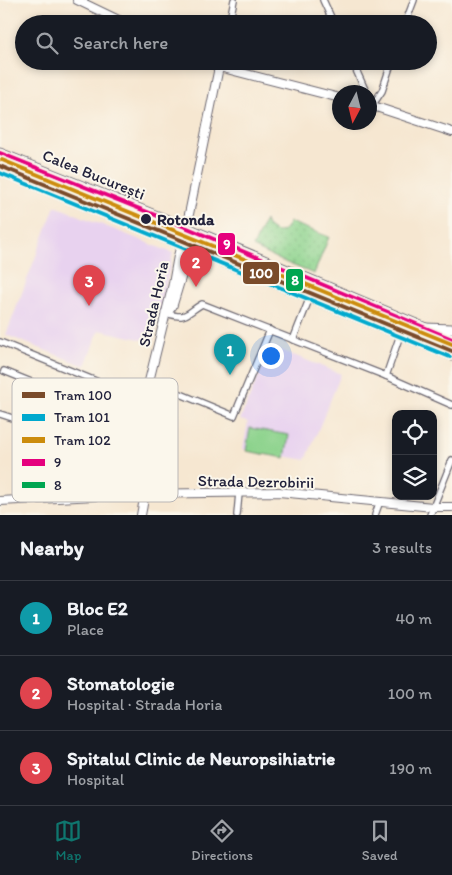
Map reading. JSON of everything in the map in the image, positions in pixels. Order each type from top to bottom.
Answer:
[{"type":"main road","name":"Calea București","points":[[0,153],[186,227],[425,328]]},
{"type":"main road","name":"Calea București","points":[[0,171],[448,355]]},
{"type":"main road","points":[[166,313],[172,306],[185,263],[190,258],[207,256]]},
{"type":"main road","points":[[400,335],[425,328],[451,335],[448,355]]},
{"type":"street","points":[[78,0],[109,15]]},
{"type":"street","points":[[231,15],[234,0]]},
{"type":"street","points":[[323,0],[330,15]]},
{"type":"street","points":[[408,15],[414,0]]},
{"type":"street","name":"Strada Horia","points":[[150,378],[188,219],[219,70]]},
{"type":"street","points":[[241,70],[332,96]]},
{"type":"street","points":[[356,70],[363,85]]},
{"type":"street","points":[[377,96],[382,91],[389,70]]},
{"type":"street","points":[[377,106],[452,132]]},
{"type":"street","points":[[293,340],[310,297]]},
{"type":"street","points":[[166,313],[177,317],[184,317],[202,304],[386,376],[452,405]]},
{"type":"street","points":[[178,393],[234,416],[270,330]]},
{"type":"street","points":[[386,376],[400,335]]},
{"type":"street","points":[[0,342],[88,378]]},
{"type":"street","points":[[4,370],[23,378]]},
{"type":"street","points":[[0,414],[12,418]]},
{"type":"street","points":[[430,515],[452,460]]},
{"type":"street","points":[[237,515],[239,493]]},
{"type":"street","name":"Strada Dezrobirii","points":[[178,494],[294,493],[433,507],[452,507]]},
{"type":"street","points":[[375,515],[380,501]]},
{"type":"street","name":"Strada Horia","points":[[141,515],[143,502]]},
{"type":"shaded area","points":[[55,206],[173,253],[153,342],[99,330],[85,366],[6,335]]},
{"type":"shaded area","points":[[271,346],[341,374],[306,460],[243,449],[248,422],[240,420]]},
{"type":"green space","points":[[0,160],[163,226],[161,230],[0,164]]},
{"type":"green space","points":[[265,220],[267,226],[277,232],[285,229],[290,222],[329,237],[314,274],[253,247]]},
{"type":"green space","points":[[200,242],[381,316],[380,320],[199,245]]},
{"type":"green space","points":[[250,428],[289,435],[285,458],[246,451]]},
{"type":"tram line","name":"102","points":[[2,160],[452,344]]},
{"type":"tram line","name":"100","points":[[0,166],[452,351]]},
{"type":"tram line","name":"101","points":[[0,173],[450,357]]},
{"type":"transit line","name":"9","points":[[0,153],[185,227],[452,339]]},
{"type":"transit line","name":"8","points":[[0,160],[183,233],[450,345]]},
{"type":"place","name":"Rotonda","points":[[146,219]]},
{"type":"place","name":"Stomatologie","points":[[196,287]]},
{"type":"place","name":"Spitalul Clinic de Neuropsihiatrie","points":[[89,306]]},
{"type":"place","name":"Bloc E2","points":[[230,375]]}]
